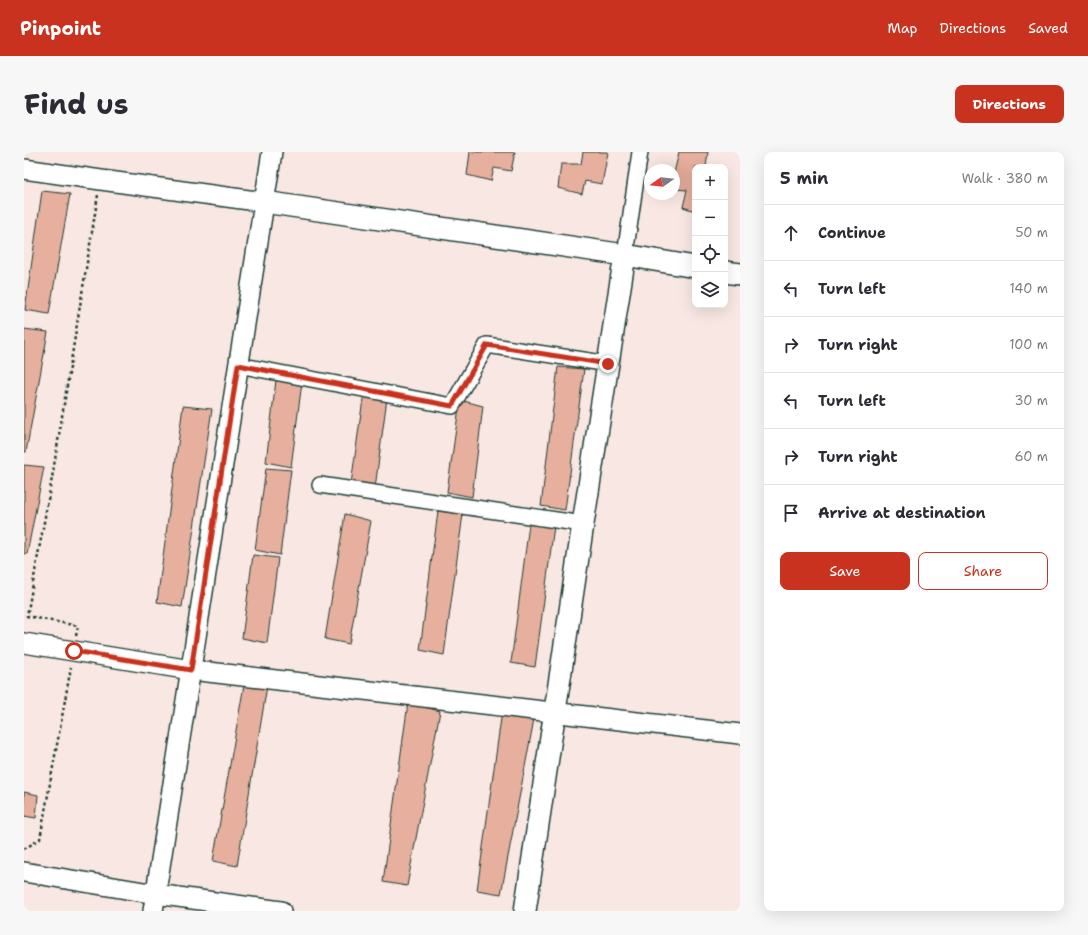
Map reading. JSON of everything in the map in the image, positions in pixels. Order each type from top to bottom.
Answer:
[{"type":"main road","points":[[264,202],[625,255],[692,266]]},
{"type":"main road","points":[[525,911],[625,255]]},
{"type":"main road","points":[[728,272],[740,274]]},
{"type":"street","points":[[154,902],[272,152]]},
{"type":"street","points":[[625,255],[640,152]]},
{"type":"street","points":[[24,169],[264,202]]},
{"type":"street","points":[[238,365],[452,406],[487,345],[608,364]]},
{"type":"street","points":[[320,485],[583,524]]},
{"type":"street","points":[[24,643],[191,670],[740,734]]},
{"type":"street","points":[[24,872],[154,902],[281,911]]},
{"type":"path","points":[[24,849],[40,840],[78,626],[27,616],[52,478],[101,180]]},
{"type":"building","points":[[470,152],[515,152],[511,171],[494,168],[491,181],[467,175]]},
{"type":"building","points":[[583,152],[608,152],[602,184],[585,181],[582,194],[558,188],[561,164],[581,164]]},
{"type":"building","points":[[679,152],[708,152],[706,164],[692,164],[692,210],[683,207],[687,190],[680,189],[680,164],[676,164]]},
{"type":"building","points":[[42,191],[70,194],[49,314],[25,310]]},
{"type":"building","points":[[24,329],[48,332],[26,452],[24,452]]},
{"type":"building","points":[[558,367],[584,369],[565,510],[541,506]]},
{"type":"building","points":[[276,380],[302,382],[291,467],[266,462]]},
{"type":"building","points":[[364,392],[387,398],[375,488],[351,484]]},
{"type":"building","points":[[460,400],[483,406],[472,497],[447,492]]},
{"type":"building","points":[[183,406],[212,409],[182,607],[157,602]]},
{"type":"building","points":[[24,465],[44,467],[27,554],[24,554]]},
{"type":"building","points":[[266,468],[291,470],[280,555],[255,550]]},
{"type":"building","points":[[438,511],[463,514],[444,655],[420,650]]},
{"type":"building","points":[[345,514],[371,521],[349,644],[325,639]]},
{"type":"building","points":[[529,524],[554,526],[535,667],[511,663]]},
{"type":"building","points":[[253,555],[278,558],[267,643],[242,638]]},
{"type":"building","points":[[244,685],[267,686],[237,866],[213,861]]},
{"type":"building","points":[[408,703],[440,711],[407,886],[383,882]]},
{"type":"building","points":[[502,711],[534,719],[501,894],[477,890]]},
{"type":"building","points":[[24,792],[38,795],[36,818],[24,816]]},
{"type":"route","points":[[74,651],[191,670],[238,365],[452,406],[487,345],[608,364]]}]
